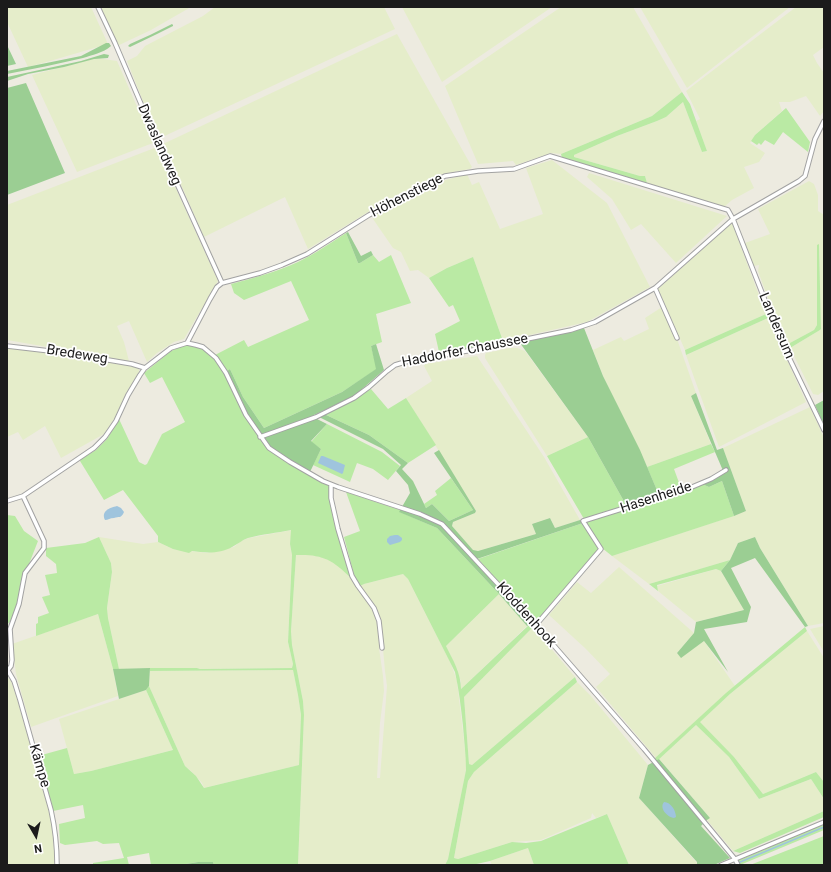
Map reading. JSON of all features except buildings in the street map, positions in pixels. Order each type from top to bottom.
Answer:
[{"type":"street","name":"Dwaslandweg","points":[[98,7],[222,283]]},
{"type":"street","points":[[678,338],[655,288],[733,219],[799,181],[805,176],[815,139],[824,121]]},
{"type":"street","name":"Höhenstiege","points":[[222,283],[260,273],[307,254],[369,215],[445,176],[478,171],[514,169],[550,156],[728,210],[733,219]]},
{"type":"street","name":"Landersum","points":[[733,219],[781,341],[824,430]]},
{"type":"street","points":[[7,501],[23,496],[94,448],[105,437],[116,421],[128,395],[145,368],[171,348],[187,343],[217,287],[222,283]]},
{"type":"street","name":"Haddorfer Chaussee","points":[[260,437],[316,417],[354,398],[369,387],[387,370],[405,362],[478,350],[571,330],[595,322],[655,288]]},
{"type":"street","name":"Kloddenhook","points":[[187,343],[196,344],[203,347],[216,358],[226,373],[246,415],[269,448],[323,481],[420,514],[442,524],[536,625],[644,749],[737,863]]},
{"type":"street","name":"Bredeweg","points":[[7,346],[67,353],[132,364],[145,368]]},
{"type":"street","name":"Hasenheide","points":[[536,625],[601,549],[583,521],[692,487],[711,479],[726,470]]},
{"type":"street","points":[[331,484],[332,506],[352,576],[374,608],[379,621],[382,648]]},
{"type":"street","name":"Kämpe","points":[[23,496],[44,541],[44,548],[26,573],[19,604],[10,629],[12,660],[11,666],[8,670],[14,681],[20,700],[51,810],[57,848],[57,865]]},
{"type":"street","points":[[721,865],[737,863],[824,822]]},
{"type":"green space","points":[[7,7],[91,7],[108,44],[28,67],[7,22]]},
{"type":"green space","points":[[97,7],[191,7],[151,30],[115,47]]},
{"type":"green space","points":[[215,7],[384,7],[395,29],[158,139],[127,61],[137,56],[145,46],[203,16]]},
{"type":"green space","points":[[402,7],[552,7],[442,82]]},
{"type":"green space","points":[[561,7],[633,7],[682,92],[652,116],[561,154],[551,153],[516,165],[513,161],[478,164],[445,86]]},
{"type":"green space","points":[[640,7],[790,7],[687,88]]},
{"type":"green space","points":[[796,7],[824,7],[824,47],[813,55],[824,73],[824,111],[820,116],[806,96],[790,102],[779,102],[782,111],[755,135],[750,143],[765,153],[759,162],[744,167],[754,188],[732,200],[724,207],[647,183],[645,176],[640,176],[574,157],[574,155],[617,136],[666,117],[683,102],[702,152],[707,151],[696,121],[700,119],[686,91]]},
{"type":"green space","points":[[172,24],[173,26],[157,34],[130,47],[128,46],[130,44]]},
{"type":"green space","points":[[397,34],[472,167],[470,169],[442,174],[422,182],[381,204],[308,249],[285,197],[204,237],[163,144]]},
{"type":"green space","points":[[106,43],[109,43],[111,46],[94,55],[7,74],[7,71],[81,56]]},
{"type":"green space","points":[[7,45],[16,64],[7,66]]},
{"type":"green space","points":[[104,54],[109,55],[108,58],[94,59],[28,74],[7,81],[7,77],[81,61]]},
{"type":"green space","points":[[96,58],[117,61],[153,143],[77,172],[32,75]]},
{"type":"green space","points":[[26,83],[65,173],[7,195],[7,88]]},
{"type":"green space","points":[[682,92],[690,104],[707,151],[702,152],[683,102],[666,117],[574,155],[574,157],[640,176],[645,176],[647,183],[562,158],[561,154],[652,116]]},
{"type":"green space","points":[[786,108],[810,142],[808,152],[783,132],[774,145],[765,140],[761,145],[759,143],[757,145],[751,141],[755,135]]},
{"type":"green space","points":[[157,147],[218,281],[184,339],[174,342],[157,353],[147,362],[129,321],[117,326],[124,342],[129,361],[7,340],[7,205]]},
{"type":"green space","points":[[552,160],[607,203],[650,287],[587,322],[503,341],[473,257],[447,268],[429,278],[418,270],[410,271],[401,252],[393,248],[373,219],[374,215],[442,181],[467,174],[472,185],[479,182],[500,229],[543,214],[526,168]]},
{"type":"green space","points":[[589,173],[727,216],[676,263],[641,224],[631,230],[612,199],[587,177]]},
{"type":"green space","points":[[809,181],[814,184],[818,195],[818,211],[824,215],[824,391],[818,395],[813,394],[790,348],[821,329],[819,245],[817,245],[817,325],[814,330],[788,344],[771,307],[758,271],[759,265],[754,266],[745,243],[770,234],[758,209]]},
{"type":"green space","points":[[732,223],[766,314],[685,350],[658,289]]},
{"type":"green space","points":[[348,232],[361,256],[371,251],[373,255],[358,263],[346,233]]},
{"type":"green space","points":[[346,233],[358,263],[373,255],[379,262],[391,255],[411,303],[376,314],[382,342],[371,346],[377,369],[342,392],[264,428],[243,397],[230,369],[227,371],[215,355],[244,340],[248,347],[309,320],[291,281],[244,300],[234,293],[231,284],[290,266],[310,256]]},
{"type":"green space","points":[[819,244],[821,329],[790,348],[788,344],[814,330],[817,325],[817,245]]},
{"type":"green space","points":[[473,257],[503,341],[439,352],[435,334],[460,321],[453,305],[449,307],[429,278],[447,268]]},
{"type":"green space","points":[[662,307],[677,339],[696,393],[691,396],[711,444],[647,467],[603,376],[593,350],[621,337],[624,341],[649,329],[645,318]]},
{"type":"green space","points":[[766,314],[768,318],[686,355],[685,350]]},
{"type":"green space","points":[[768,318],[806,402],[719,447],[686,355]]},
{"type":"green space","points":[[584,328],[603,376],[640,450],[659,495],[626,505],[588,437],[520,343]]},
{"type":"green space","points":[[187,344],[202,348],[215,360],[224,373],[245,416],[268,449],[287,462],[330,486],[329,497],[333,517],[350,577],[326,559],[312,555],[296,555],[291,631],[304,715],[298,865],[214,865],[213,862],[198,862],[180,865],[151,865],[149,853],[127,857],[129,865],[93,865],[93,863],[124,858],[119,843],[103,844],[97,841],[65,845],[60,843],[59,824],[85,818],[83,805],[53,811],[38,756],[67,748],[74,774],[173,750],[146,690],[149,686],[185,766],[196,776],[204,788],[299,765],[301,715],[293,670],[150,671],[150,668],[292,668],[293,664],[288,642],[292,555],[290,544],[291,530],[248,538],[223,551],[217,552],[192,551],[189,553],[173,549],[158,542],[158,536],[123,490],[104,500],[80,461],[96,450],[107,439],[119,419],[139,462],[145,465],[147,464],[162,434],[185,422],[162,377],[150,383],[144,373],[171,351]]},
{"type":"green space","points":[[376,344],[384,370],[354,396],[314,415],[315,418],[327,424],[311,441],[321,449],[310,472],[290,461],[270,446],[246,414],[227,371],[230,369],[243,397],[264,428],[342,392],[376,369],[371,346]]},
{"type":"green space","points":[[7,348],[25,349],[135,367],[139,369],[139,372],[125,395],[115,418],[104,434],[61,458],[45,426],[23,440],[18,432],[7,437]]},
{"type":"green space","points":[[517,348],[525,351],[588,437],[547,456],[485,358],[486,353]]},
{"type":"green space","points":[[477,356],[544,457],[580,520],[555,528],[550,518],[532,524],[536,534],[478,551],[473,550],[452,526],[453,522],[475,513],[476,511],[406,398],[432,381],[424,366],[425,364]]},
{"type":"green space","points":[[371,389],[388,409],[406,398],[436,445],[408,463],[369,435],[324,414],[355,399]]},
{"type":"green space","points":[[696,393],[717,450],[723,448],[746,511],[734,516],[722,481],[709,487],[702,484],[724,473],[691,396]]},
{"type":"green space","points":[[824,400],[824,426],[815,405]]},
{"type":"green space","points":[[810,407],[824,438],[824,623],[808,626],[760,548],[755,537],[738,543],[730,560],[649,584],[612,556],[746,511],[723,448]]},
{"type":"green space","points":[[324,414],[369,435],[408,463],[402,469],[413,481],[426,508],[432,504],[449,521],[473,510],[434,453],[439,450],[476,511],[475,513],[453,522],[452,526],[473,550],[478,551],[536,534],[532,524],[550,518],[555,528],[580,520],[583,523],[474,560],[530,624],[527,626],[437,528],[399,512],[410,493],[408,485],[396,471],[401,465],[383,449],[319,417]]},
{"type":"green space","points":[[327,424],[382,452],[400,466],[388,480],[373,469],[357,463],[350,482],[313,465],[321,449],[311,442]]},
{"type":"green space","points":[[588,437],[626,505],[584,519],[547,456]]},
{"type":"green space","points":[[711,444],[715,452],[674,469],[681,488],[659,495],[647,467]]},
{"type":"green space","points":[[451,478],[473,510],[449,521],[432,504],[426,508],[424,504],[437,495],[435,491]]},
{"type":"green space","points":[[722,481],[734,516],[612,556],[602,548],[586,522],[702,484],[709,487]]},
{"type":"green space","points":[[346,492],[400,510],[400,512],[437,528],[499,594],[446,646],[458,672],[461,689],[530,624],[533,627],[464,697],[469,764],[472,765],[575,677],[577,682],[474,772],[468,781],[454,858],[458,859],[512,842],[526,843],[541,841],[607,814],[629,865],[534,865],[528,848],[490,861],[472,865],[445,865],[448,859],[466,770],[459,692],[455,672],[408,579],[403,574],[360,586],[354,575],[344,537],[360,531]]},
{"type":"green space","points":[[7,515],[15,516],[24,531],[38,541],[29,564],[24,572],[19,597],[12,619],[7,625]]},
{"type":"green space","points":[[583,523],[599,550],[536,623],[478,559]]},
{"type":"green space","points":[[292,530],[290,544],[292,555],[288,642],[293,664],[292,668],[119,669],[107,608],[112,572],[111,563],[99,537],[143,544],[158,542],[173,549],[207,553],[234,547],[241,541],[249,538]]},
{"type":"green space","points":[[99,537],[111,563],[112,572],[107,608],[119,669],[113,669],[98,614],[36,636],[36,624],[38,623],[38,617],[49,613],[42,597],[50,595],[45,575],[57,573],[56,564],[46,556],[46,548],[85,543]]},
{"type":"green space","points":[[755,537],[760,548],[808,626],[805,627],[755,558],[731,568],[751,607],[747,622],[704,629],[728,672],[704,641],[681,658],[677,653],[694,633],[696,622],[744,610],[721,571],[730,560],[738,543]]},
{"type":"green space","points":[[296,554],[309,554],[321,557],[332,561],[342,568],[350,577],[373,611],[377,624],[384,691],[380,723],[377,778],[380,778],[387,686],[381,626],[378,612],[360,586],[403,574],[408,579],[451,664],[457,681],[466,770],[448,859],[445,865],[298,865],[304,715],[291,631]]},
{"type":"green space","points":[[730,560],[721,571],[716,569],[657,585],[658,591],[649,584]]},
{"type":"green space","points":[[619,567],[694,633],[677,653],[681,657],[704,641],[735,686],[656,758],[596,687],[610,674],[586,649],[549,615],[577,582],[591,593]]},
{"type":"green space","points":[[716,569],[721,571],[744,610],[696,622],[658,591],[657,586]]},
{"type":"green space","points":[[499,594],[527,626],[461,689],[461,682],[457,669],[446,646]]},
{"type":"green space","points":[[98,614],[113,669],[118,696],[31,727],[16,674],[12,644]]},
{"type":"green space","points":[[824,626],[824,652],[810,629]]},
{"type":"green space","points":[[533,627],[575,677],[472,765],[469,764],[464,697]]},
{"type":"green space","points":[[805,627],[807,631],[730,694],[700,722],[734,757],[763,794],[816,772],[824,782],[824,799],[811,779],[759,799],[729,757],[696,725],[656,762],[654,759],[726,693]]},
{"type":"green space","points":[[807,631],[824,658],[824,782],[816,772],[763,794],[734,757],[699,722],[730,694]]},
{"type":"green space","points":[[150,668],[149,686],[146,690],[119,699],[113,669]]},
{"type":"green space","points":[[293,670],[301,715],[299,765],[204,788],[202,783],[185,766],[149,686],[150,671]]},
{"type":"green space","points":[[7,677],[11,681],[18,702],[49,812],[52,825],[55,865],[7,865]]},
{"type":"green space","points":[[577,682],[590,695],[648,765],[639,798],[697,863],[697,865],[629,865],[607,814],[596,818],[592,813],[591,818],[541,840],[512,842],[458,859],[454,858],[468,781],[474,772]]},
{"type":"green space","points":[[146,690],[173,750],[74,774],[59,719]]},
{"type":"green space","points":[[696,725],[729,757],[759,799],[811,779],[824,799],[824,811],[733,851],[707,820],[710,818],[659,759]]},
{"type":"green space","points":[[659,759],[710,818],[701,826],[730,858],[714,865],[697,865],[697,862],[639,798],[648,765]]},
{"type":"green space","points":[[824,811],[824,817],[740,853],[733,851]]},
{"type":"green space","points":[[824,824],[824,830],[740,865],[739,860]]},
{"type":"green space","points":[[824,836],[824,865],[750,865]]},
{"type":"green space","points":[[528,848],[534,865],[492,865],[490,861]]},
{"type":"green space","points":[[198,862],[213,862],[214,865],[180,865]]},
{"type":"water","points":[[321,456],[345,465],[343,473],[342,474],[318,463]]},
{"type":"water","points":[[117,506],[124,512],[122,516],[105,520],[104,514],[106,510]]},
{"type":"water","points":[[398,535],[402,538],[402,540],[390,545],[387,542],[387,539],[390,536]]},
{"type":"water","points":[[664,802],[667,802],[673,807],[676,817],[671,817],[664,812],[662,807]]},
{"type":"waterway","points":[[733,865],[824,827]]}]
